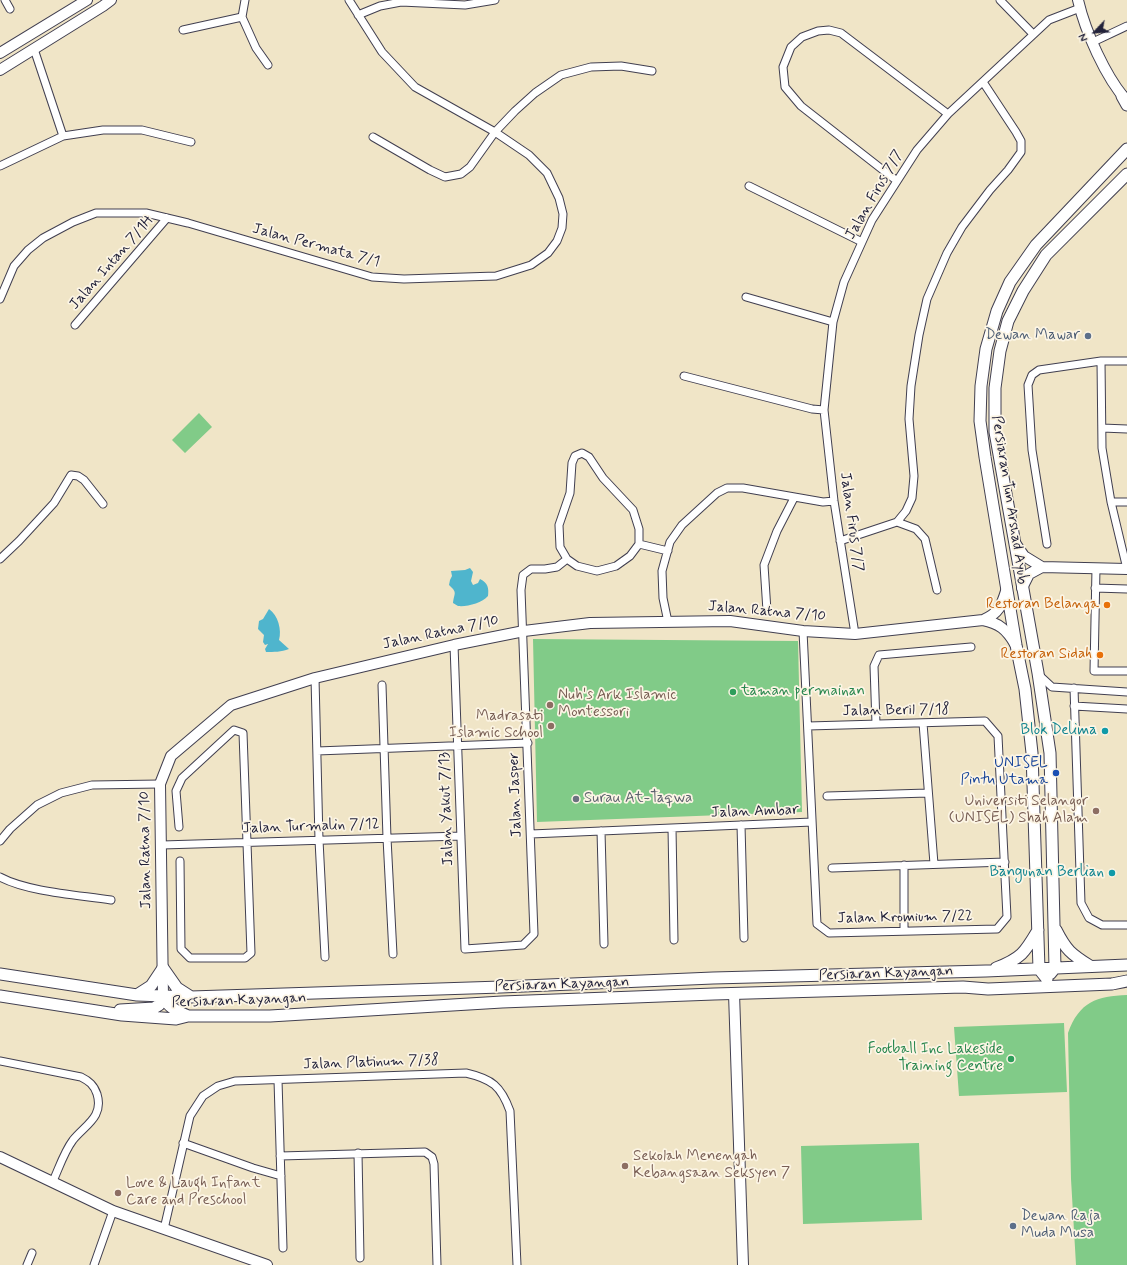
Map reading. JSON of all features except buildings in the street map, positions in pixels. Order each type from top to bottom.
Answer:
[{"type":"main road","name":"Persiaran Tun Arshad Ayub","points":[[1039,969],[1039,928],[1032,753],[1025,689],[1006,588],[980,421],[981,386],[986,349],[997,311],[1010,282],[1036,245],[1127,149]]},
{"type":"main road","name":"Persiaran Tun Arshad Ayub","points":[[1055,968],[1050,753],[1038,673],[995,432],[995,388],[1000,351],[1008,321],[1023,291],[1046,255],[1127,174]]},
{"type":"main road","points":[[1054,926],[1064,945],[1074,956],[1090,966]]},
{"type":"main road","points":[[986,971],[1006,964],[1023,954],[1039,928]]},
{"type":"main road","name":"Persiaran Kayangan","points":[[0,974],[137,995],[191,997],[1127,965]]},
{"type":"main road","points":[[137,995],[151,986],[163,968],[177,988],[191,997]]},
{"type":"main road","points":[[1047,979],[1055,968]]},
{"type":"main road","points":[[1039,969],[1047,979]]},
{"type":"main road","points":[[963,987],[992,981],[1111,977],[1127,978]]},
{"type":"main road","name":"Persiaran Kayangan","points":[[0,996],[148,1018],[176,1019],[188,1016],[270,1016],[502,1002],[734,993],[963,987],[988,989],[1112,984],[1127,981]]},
{"type":"main road","points":[[96,1011],[154,1008],[159,1005],[163,997]]},
{"type":"main road","points":[[163,997],[168,1006],[173,1010],[188,1016]]},
{"type":"street","points":[[5,0],[10,10]]},
{"type":"street","points":[[0,53],[87,0]]},
{"type":"street","points":[[0,70],[111,0]]},
{"type":"street","points":[[245,0],[242,17],[256,48],[268,65]]},
{"type":"street","name":"Jalan Permata 7/1","points":[[0,299],[14,266],[28,250],[43,238],[73,222],[96,213],[146,213],[372,277],[404,279],[496,276],[531,265],[548,253],[557,241],[562,228],[563,214],[559,198],[547,173],[529,155],[495,132],[415,87],[382,52],[349,0]]},
{"type":"street","points":[[358,15],[380,6],[402,2],[466,5],[495,0]]},
{"type":"street","points":[[1000,0],[1033,34]]},
{"type":"street","points":[[1079,4],[1093,42],[1107,73],[1126,100]]},
{"type":"street","name":"Jalan Firus 7/7","points":[[855,634],[834,501],[824,410],[833,322],[844,282],[872,220],[917,150],[948,114],[1033,34],[1049,20],[1079,4]]},
{"type":"street","points":[[183,30],[242,17]]},
{"type":"street","points":[[1093,42],[1127,26]]},
{"type":"street","points":[[897,181],[801,106],[785,88],[783,67],[791,47],[802,37],[818,31],[829,30],[841,33],[948,114]]},
{"type":"street","points":[[34,49],[63,136]]},
{"type":"street","points":[[373,137],[445,177],[461,174],[470,167],[495,132],[535,94],[561,75],[591,67],[621,66],[652,71]]},
{"type":"street","points":[[840,541],[897,522],[906,511],[912,498],[914,476],[909,419],[911,386],[919,335],[927,299],[947,253],[962,227],[1021,152],[1021,141],[983,82]]},
{"type":"street","points":[[0,166],[63,136],[102,130],[142,130],[191,142]]},
{"type":"street","points":[[749,186],[862,242]]},
{"type":"street","name":"Jalan Intan 7/1H","points":[[75,325],[167,218]]},
{"type":"street","points":[[746,297],[833,322]]},
{"type":"street","points":[[1013,538],[1024,556],[1042,567],[1127,569],[1102,448],[1101,361]]},
{"type":"street","points":[[1047,544],[1032,450],[1028,385],[1032,375],[1039,370],[1101,361],[1127,361]]},
{"type":"street","points":[[684,376],[812,409],[824,410]]},
{"type":"street","points":[[1102,428],[1127,429]]},
{"type":"street","points":[[582,453],[589,457],[603,478],[633,510],[639,529],[639,544],[630,556],[616,566],[597,571],[577,566],[567,559],[560,547],[559,525],[570,493],[572,463],[575,456],[582,453]]},
{"type":"street","points":[[0,559],[54,503],[71,475],[78,476],[84,480],[103,504]]},
{"type":"street","points":[[668,622],[662,572],[670,542],[682,525],[717,493],[727,488],[743,488],[762,490],[794,498],[823,502],[834,501]]},
{"type":"street","points":[[767,611],[764,565],[777,531],[794,498]]},
{"type":"street","points":[[1112,502],[1127,502]]},
{"type":"street","points":[[897,522],[916,529],[925,539],[937,590]]},
{"type":"street","points":[[639,544],[668,551]]},
{"type":"street","name":"Jalan Jasper","points":[[465,949],[523,945],[534,934],[524,631],[521,590],[523,575],[531,569],[557,567],[567,559]]},
{"type":"street","points":[[1022,588],[1029,574],[1042,567]]},
{"type":"street","points":[[1096,568],[1094,671],[1127,671]]},
{"type":"street","name":"Jalan Ratna 7/10","points":[[163,997],[160,784],[171,756],[231,705],[315,678],[454,645],[524,631],[590,623],[730,621],[803,631],[855,634],[983,620],[990,617],[998,610],[1003,602],[1006,588]]},
{"type":"street","points":[[1095,588],[1127,589]]},
{"type":"street","name":"Jalan Ratna 7/10","points":[[983,620],[993,622],[1006,630],[1016,645]]},
{"type":"street","points":[[803,631],[812,822]]},
{"type":"street","name":"Jalan Yakut 7/13","points":[[454,645],[465,949]]},
{"type":"street","points":[[876,724],[874,666],[879,655],[971,647]]},
{"type":"street","points":[[1038,673],[1052,687],[1127,692]]},
{"type":"street","points":[[315,678],[319,840],[325,957]]},
{"type":"street","points":[[382,686],[392,954]]},
{"type":"street","points":[[1042,700],[1052,687]]},
{"type":"street","points":[[1074,688],[1081,903],[1089,918],[1102,926],[1127,925]]},
{"type":"street","points":[[1074,706],[1127,709]]},
{"type":"street","name":"Jalan Beril 7/18","points":[[808,726],[985,721],[998,736],[1005,862]]},
{"type":"street","points":[[923,723],[934,864]]},
{"type":"street","points":[[179,827],[176,791],[182,778],[234,730],[243,733],[251,952],[245,958],[190,958],[181,949],[180,861]]},
{"type":"street","points":[[316,751],[528,743]]},
{"type":"street","points":[[0,841],[37,805],[61,793],[92,785],[160,784]]},
{"type":"street","points":[[827,796],[928,793]]},
{"type":"street","name":"Jalan Kromium 7/22","points":[[812,822],[817,924],[829,933],[997,929],[1007,917],[1005,862]]},
{"type":"street","name":"Jalan Ambar","points":[[531,834],[812,822]]},
{"type":"street","points":[[741,826],[744,938]]},
{"type":"street","points":[[672,828],[674,940]]},
{"type":"street","points":[[601,831],[604,944]]},
{"type":"street","name":"Jalan Turmalin 7/12","points":[[162,845],[461,836]]},
{"type":"street","points":[[832,868],[1005,862]]},
{"type":"street","points":[[904,865],[904,931]]},
{"type":"street","points":[[0,878],[33,888],[111,900]]},
{"type":"street","points":[[734,993],[743,1265]]},
{"type":"street","points":[[0,1061],[81,1077],[89,1081],[96,1090],[99,1102],[98,1112],[92,1121],[73,1141],[53,1181]]},
{"type":"street","name":"Jalan Platinum 7/38","points":[[164,1229],[190,1116],[203,1096],[218,1086],[235,1081],[466,1073],[491,1081],[499,1088],[510,1111],[516,1265]]},
{"type":"street","points":[[278,1080],[283,1248]]},
{"type":"street","points":[[183,1143],[253,1168],[281,1176]]},
{"type":"street","points":[[280,1156],[425,1152],[432,1157],[434,1164],[437,1265]]},
{"type":"street","points":[[358,1153],[360,1258]]},
{"type":"street","points":[[0,1157],[113,1211],[267,1265]]},
{"type":"street","points":[[94,1265],[113,1211]]},
{"type":"street","points":[[27,1265],[32,1253]]},
{"type":"green space","points":[[199,413],[212,427],[185,453],[172,440]]},
{"type":"green space","points":[[533,639],[798,641],[802,812],[537,822]]},
{"type":"green space","points":[[1127,995],[1127,1265],[1076,1265],[1071,1179],[1068,1033],[1078,1014],[1090,1003],[1107,997]]},
{"type":"green space","name":"Football Inc Lakeside Training Centre","points":[[1064,1023],[1067,1092],[959,1096],[954,1027]]},
{"type":"green space","points":[[919,1143],[922,1220],[803,1224],[801,1146]]},
{"type":"water","points":[[470,568],[473,572],[471,581],[473,585],[478,583],[480,579],[485,582],[488,596],[482,601],[474,604],[458,606],[453,603],[455,595],[449,585],[452,576],[451,571]]},
{"type":"water","points":[[269,609],[277,619],[280,632],[279,640],[289,649],[266,652],[265,649],[268,644],[265,645],[263,642],[264,635],[258,629],[259,621],[263,619]]},
{"type":"place","name":"Dewan Mawar","points":[[1088,336]]},
{"type":"place","name":"Restoran Belanga","points":[[1107,605]]},
{"type":"place","name":"Restoran Sidah","points":[[1100,655]]},
{"type":"place","name":"taman permainan","points":[[733,692]]},
{"type":"place","name":"Nuh's Ark Islamic Montessori","points":[[550,705]]},
{"type":"place","name":"Madrasati Islamic School","points":[[551,726]]},
{"type":"place","name":"Blok Delima","points":[[1105,731]]},
{"type":"place","name":"UNISEL Pintu Utama","points":[[1056,773]]},
{"type":"place","name":"Surau At-Taqwa","points":[[576,799]]},
{"type":"place","name":"Universiti Selangor (UNISEL) Shah Alam","points":[[1096,811]]},
{"type":"place","name":"Bangunan Berlian","points":[[1112,873]]},
{"type":"place","name":"Football Inc Lakeside Training Centre","points":[[1011,1059]]},
{"type":"place","name":"Sekolah Menengah Kebangsaan Seksyen 7","points":[[625,1166]]},
{"type":"place","name":"Love & Laugh Infant Care and Preschool","points":[[118,1193]]},
{"type":"place","name":"Dewan Raja Muda Musa","points":[[1013,1226]]}]
